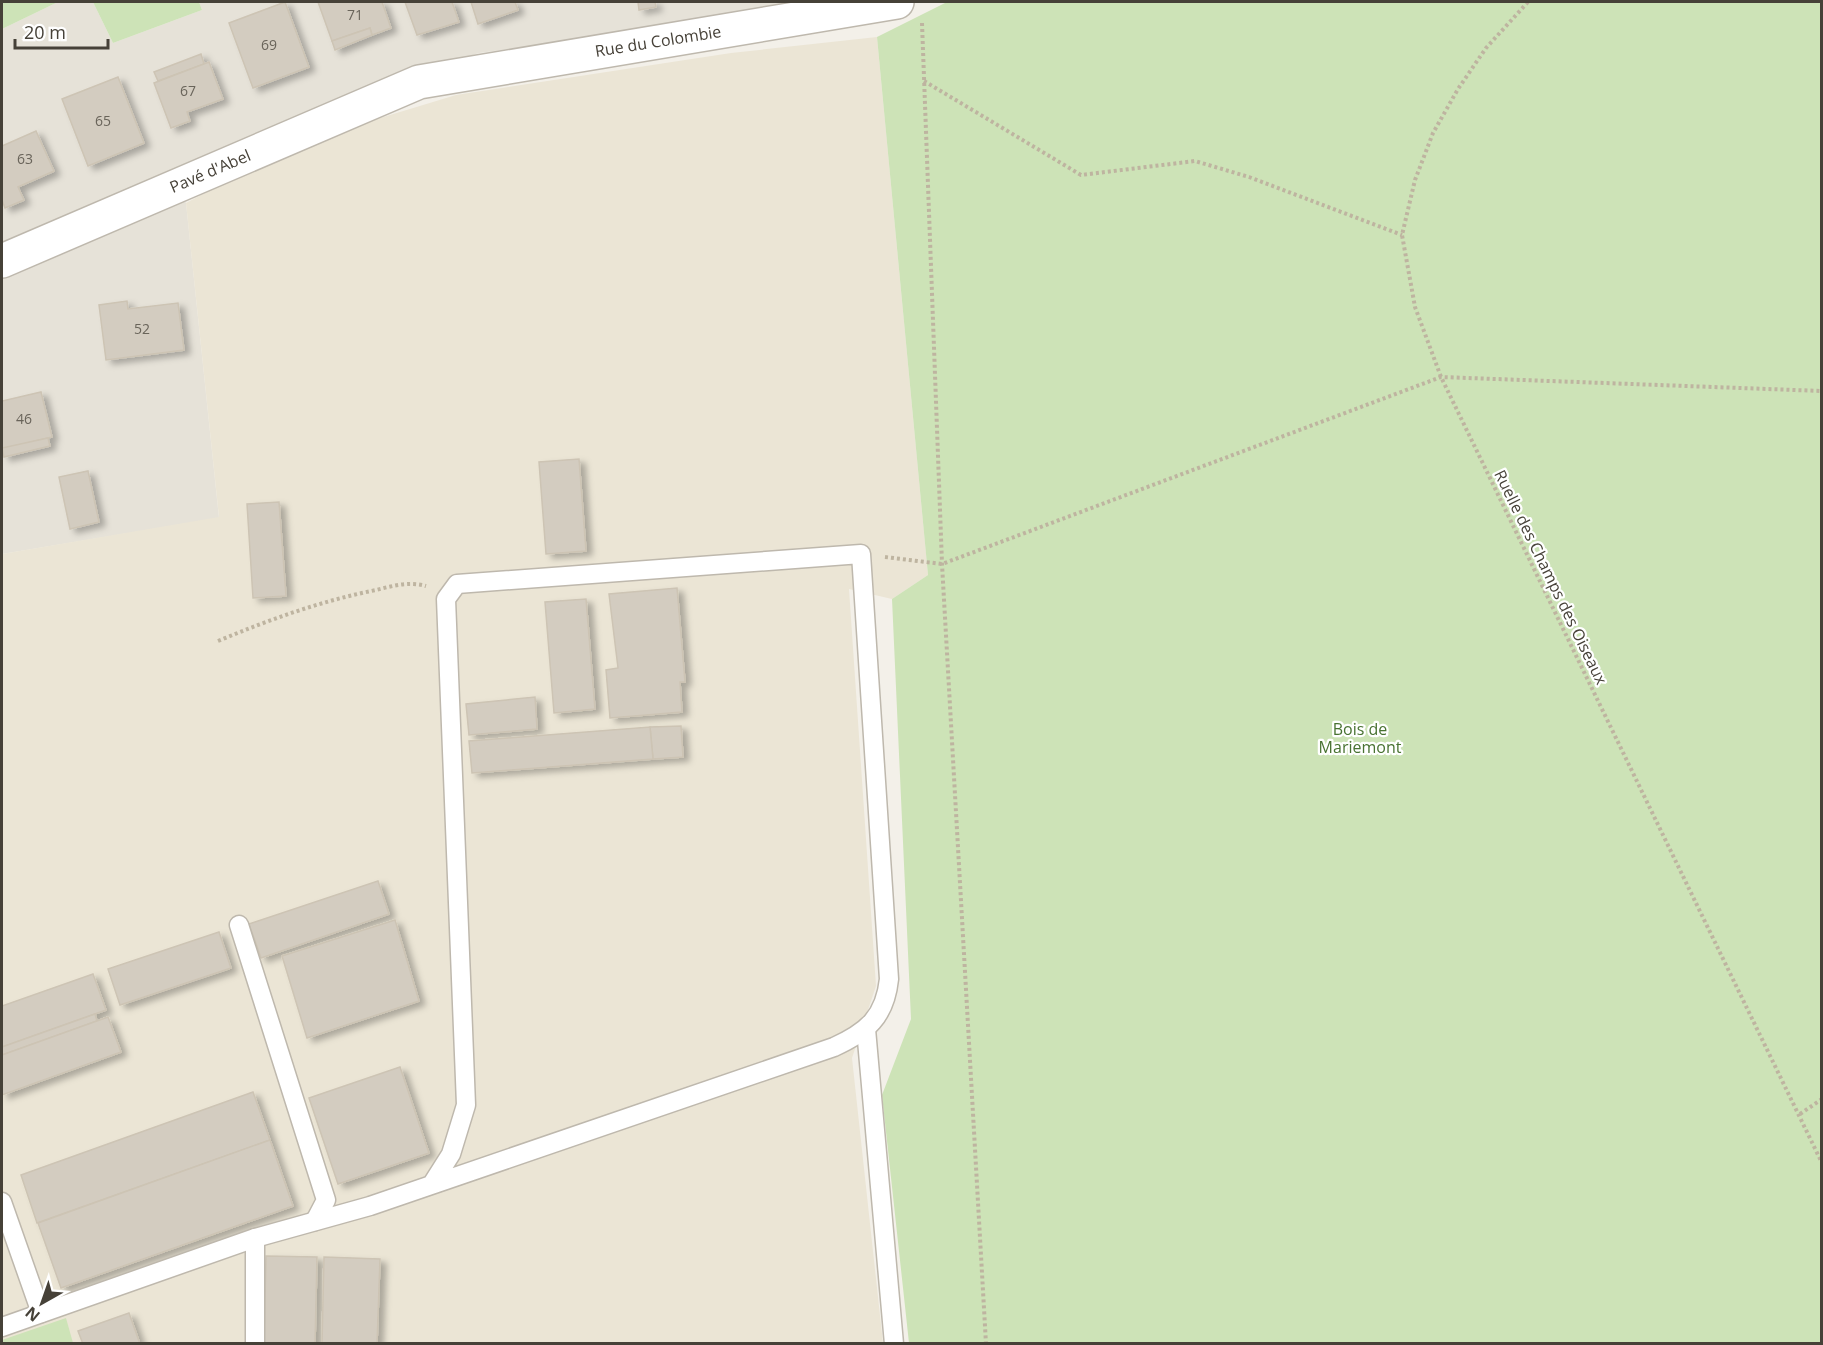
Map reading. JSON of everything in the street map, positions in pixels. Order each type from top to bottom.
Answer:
[{"type":"street","name":"Rue du Colombie","points":[[418,82],[910,7]]},
{"type":"street","name":"Pavé d'Abel","points":[[2,261],[418,82]]},
{"type":"lane","points":[[2,1327],[255,1238],[432,1184],[834,1047],[866,1029],[887,1000],[889,979],[861,554],[457,584],[446,599],[466,1105],[451,1154],[432,1184]]},
{"type":"lane","points":[[239,925],[326,1200],[315,1221]]},
{"type":"lane","points":[[866,1029],[894,1344]]},
{"type":"lane","points":[[2,1202],[41,1313]]},
{"type":"lane","points":[[255,1238],[255,1344]]},
{"type":"path","name":"Ruelle des Champs des Oiseaux","points":[[1528,2],[1485,48],[1433,133],[1415,180],[1402,235],[1415,307],[1441,377],[1800,1114],[1821,1163]]},
{"type":"path","points":[[910,7],[924,81],[942,564],[986,1344]]},
{"type":"path","points":[[924,81],[1081,175],[1195,161],[1249,177],[1402,235]]},
{"type":"path","points":[[861,554],[942,564],[1441,377],[1821,391]]},
{"type":"path","points":[[218,640],[296,609],[406,584],[423,584],[446,599]]},
{"type":"path","points":[[1800,1114],[1821,1099]]},
{"type":"shaded area","points":[[58,2],[93,2],[113,43],[202,10],[199,2],[844,2],[479,53],[394,80],[170,175],[186,203],[219,518],[2,554],[2,29]]},
{"type":"shaded area","points":[[877,37],[928,575],[892,599],[849,589],[876,986],[852,1058],[883,1343],[2,1344],[2,554],[219,517],[186,203],[245,172],[367,122],[456,95],[731,53]]},
{"type":"green space","points":[[2,2],[58,2],[2,29]]},
{"type":"green space","points":[[93,2],[199,2],[202,10],[113,43]]},
{"type":"green space","name":"Bois de Mariemont","points":[[947,2],[1821,2],[1821,1343],[909,1343],[882,1095],[911,1019],[892,599],[928,575],[877,37]]},
{"type":"green space","points":[[66,1318],[73,1343],[2,1343],[2,1340]]},
{"type":"building","points":[[285,2],[309,67],[253,88],[229,23]]},
{"type":"building","points":[[318,2],[382,2],[391,28],[372,35],[370,28],[332,41]]},
{"type":"building","points":[[405,2],[452,2],[459,22],[417,35]]},
{"type":"building","points":[[471,2],[515,2],[518,10],[478,24]]},
{"type":"building","points":[[638,2],[655,2],[656,7],[639,10]]},
{"type":"building","points":[[370,28],[372,35],[335,50],[332,41]]},
{"type":"building","points":[[201,54],[204,64],[158,81],[154,72]]},
{"type":"building","points":[[209,62],[223,99],[187,112],[190,121],[171,128],[154,83]]},
{"type":"building","points":[[118,77],[144,143],[88,166],[62,99]]},
{"type":"building","points":[[36,131],[54,171],[18,187],[24,200],[5,208],[2,200],[2,146]]},
{"type":"building","points":[[127,301],[128,309],[178,303],[184,350],[106,360],[99,305]]},
{"type":"building","points":[[41,392],[52,437],[2,449],[2,401]]},
{"type":"building","points":[[48,438],[50,446],[4,457],[2,448]]},
{"type":"building","points":[[579,459],[586,551],[546,554],[539,462]]},
{"type":"building","points":[[88,471],[99,522],[70,529],[59,477]]},
{"type":"building","points":[[279,502],[286,596],[253,598],[247,504]]},
{"type":"building","points":[[677,588],[685,682],[680,682],[682,712],[610,718],[606,670],[618,668],[609,594]]},
{"type":"building","points":[[586,599],[595,709],[554,713],[545,602]]},
{"type":"building","points":[[535,697],[537,729],[469,735],[466,704]]},
{"type":"building","points":[[681,726],[683,757],[653,759],[650,727]]},
{"type":"building","points":[[650,727],[653,759],[472,773],[469,741]]},
{"type":"building","points":[[378,881],[389,914],[261,958],[249,924]]},
{"type":"building","points":[[395,920],[419,1001],[307,1038],[282,956]]},
{"type":"building","points":[[219,932],[231,968],[120,1005],[108,969]]},
{"type":"building","points":[[93,974],[106,1010],[2,1047],[2,1006]]},
{"type":"building","points":[[95,1014],[97,1021],[2,1055],[2,1047]]},
{"type":"building","points":[[108,1017],[121,1052],[2,1095],[2,1055]]},
{"type":"building","points":[[400,1067],[429,1153],[338,1184],[309,1098]]},
{"type":"building","points":[[253,1092],[270,1140],[37,1223],[21,1175]]},
{"type":"building","points":[[270,1140],[293,1206],[61,1288],[38,1223]]},
{"type":"building","points":[[266,1256],[317,1257],[315,1344],[264,1344]]},
{"type":"building","points":[[324,1257],[380,1259],[377,1344],[322,1344]]},
{"type":"building","points":[[129,1313],[140,1344],[83,1344],[78,1331]]}]
